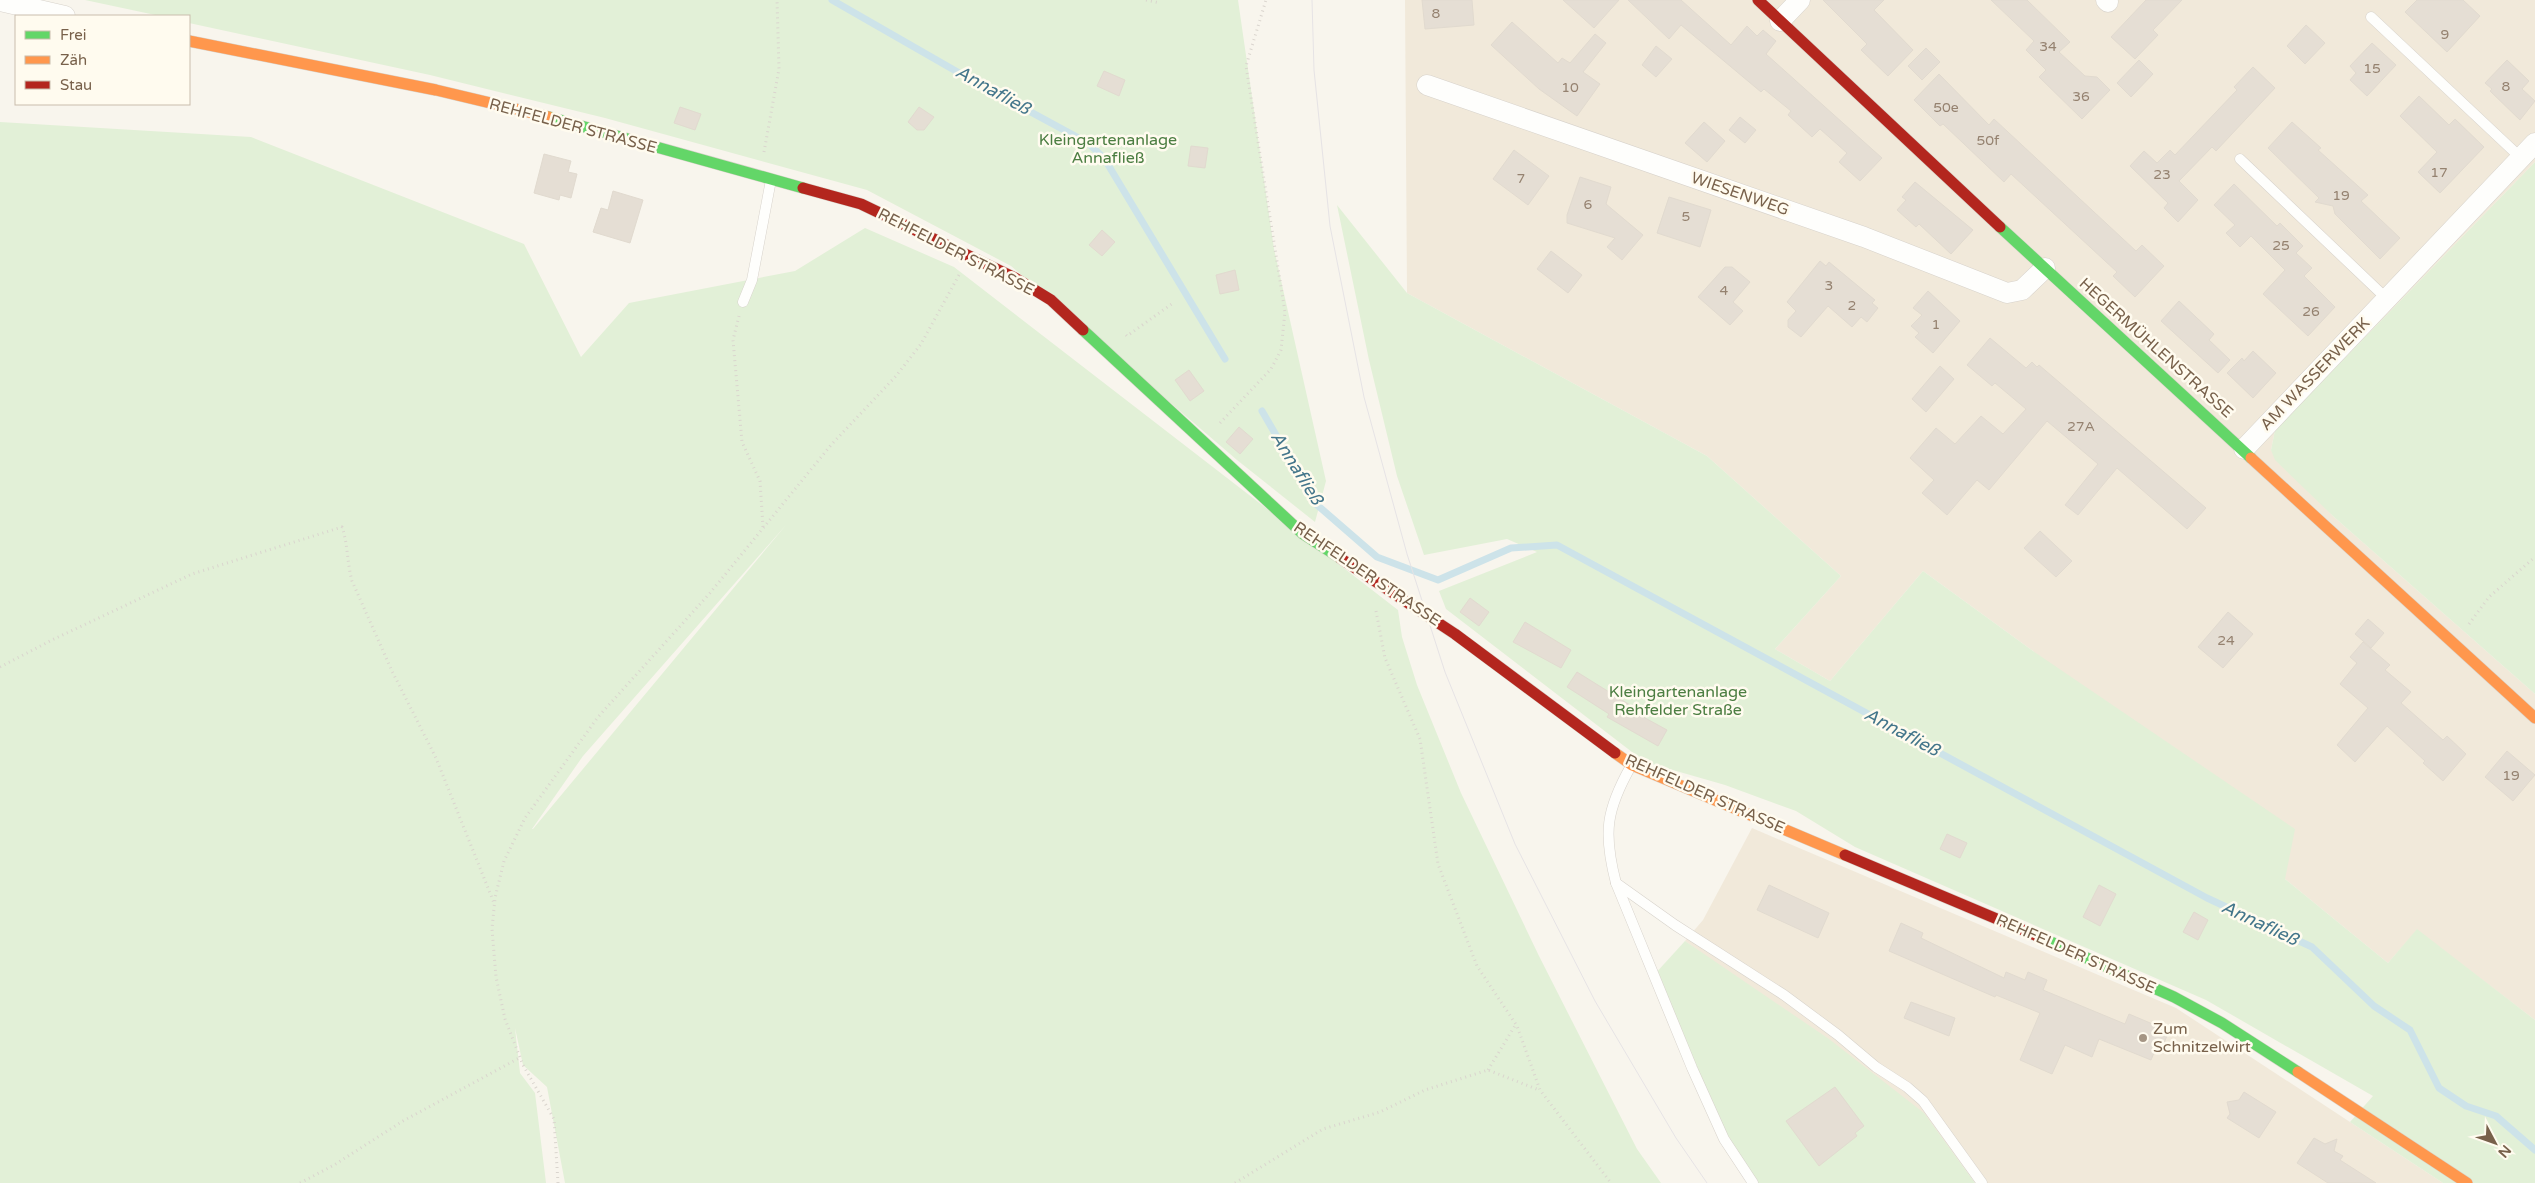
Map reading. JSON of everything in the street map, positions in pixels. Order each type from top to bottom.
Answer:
[{"type":"street","name":"HEGERMÜHLENSTRASSE","points":[[1758,0],[2044,268],[2244,449],[2535,718]]},
{"type":"street","points":[[1780,21],[1800,0]]},
{"type":"street","points":[[0,1],[61,15]]},
{"type":"street","name":"REHFELDER STRASSE","points":[[190,42],[464,96],[529,112],[861,204],[970,255],[1015,278],[1051,300],[1304,534],[1379,586],[1454,634],[1632,765],[2084,956],[2174,997],[2222,1023],[2467,1183]]},
{"type":"street","name":"WIESENWEG","points":[[1428,85],[1864,237],[2007,293],[2022,290],[2044,268]]},
{"type":"street","name":"AM WASSERWERK","points":[[2244,449],[2535,143]]},
{"type":"lane","points":[[2371,17],[2521,158]]},
{"type":"lane","points":[[2240,159],[2387,300]]},
{"type":"lane","points":[[742,302],[752,280],[771,180]]},
{"type":"lane","points":[[1632,765],[1615,795],[1608,823],[1608,853],[1616,883],[1692,1068],[1724,1139],[1753,1183]]},
{"type":"lane","points":[[1616,883],[1675,925],[1784,994],[1876,1067],[1907,1087],[1923,1101],[1982,1183]]},
{"type":"path","points":[[763,157],[779,69],[777,0]]},
{"type":"path","points":[[1146,0],[1160,3]]},
{"type":"path","points":[[1202,441],[1271,369],[1281,350],[1285,312],[1246,66],[1266,0]]},
{"type":"path","points":[[558,1183],[554,1119],[521,1056],[506,1019],[496,977],[492,929],[494,905],[504,860],[525,818],[598,716],[710,593],[831,446],[896,376],[921,344],[970,255]]},
{"type":"path","points":[[742,302],[733,340],[742,442],[760,481],[763,528]]},
{"type":"path","points":[[0,667],[52,640],[192,574],[342,526],[347,540],[348,567],[352,581],[388,663],[436,758],[494,905]]},
{"type":"path","points":[[2454,645],[2489,597],[2535,557]]},
{"type":"path","points":[[1379,586],[1376,616],[1381,641],[1385,658],[1420,739],[1438,864],[1477,966],[1516,1024],[1540,1090],[1611,1183]]},
{"type":"path","points":[[1488,1070],[1516,1024]]},
{"type":"path","points":[[300,1183],[334,1165],[403,1121],[521,1056]]},
{"type":"path","points":[[1235,1183],[1323,1129],[1380,1112],[1425,1090],[1488,1070],[1540,1090]]},
{"type":"shaded area","points":[[1405,0],[2535,0],[2535,162],[2275,430],[2271,450],[2334,517],[2535,694],[2535,1020],[2417,930],[2388,963],[2285,879],[2033,651],[1923,571],[1830,681],[1775,649],[1841,576],[1707,456],[1407,293]]},
{"type":"shaded area","points":[[1752,828],[2176,1008],[2443,1183],[1975,1183],[1923,1113],[1685,941],[1703,920]]},
{"type":"green space","name":"Kleingartenanlage Annafließ","points":[[85,0],[1238,0],[1274,249],[1326,481],[1315,522],[1237,460],[1011,266],[867,190],[605,118],[430,75],[190,23],[190,15],[155,15]]},
{"type":"green space","points":[[0,122],[251,137],[524,244],[581,357],[629,303],[795,271],[865,228],[954,267],[1398,610],[1402,637],[1417,685],[1461,793],[1539,956],[1637,1149],[1661,1183],[565,1183],[547,1087],[523,1065],[515,1028],[520,1073],[535,1093],[546,1183],[0,1183]],"holes":[[[786,525],[533,829],[583,756]]]},
{"type":"green space","points":[[2535,162],[2535,694],[2334,517],[2275,460],[2271,450],[2275,430]]},
{"type":"green space","name":"Kleingartenanlage Rehfelder Straße","points":[[1337,205],[1407,293],[1707,456],[1841,576],[1775,649],[1830,681],[1923,571],[2033,651],[2295,829],[2285,879],[2388,963],[2417,929],[2535,1020],[2535,1183],[2443,1183],[2350,1122],[2373,1096],[2206,1000],[1855,847],[1796,811],[1725,785],[1645,762],[1446,609],[1439,591],[1537,552],[1507,539],[1424,555],[1397,476],[1369,360]]},
{"type":"green space","points":[[1685,941],[1829,1039],[1924,1113],[1975,1183],[1755,1183],[1724,1139],[1654,975]]},
{"type":"building","points":[[1422,0],[1472,0],[1474,25],[1425,29]]},
{"type":"building","points":[[1563,0],[1619,0],[1594,28]]},
{"type":"building","points":[[1628,0],[1681,0],[1731,45],[1747,26],[1757,36],[1763,30],[1776,41],[1766,54],[1882,158],[1860,181],[1839,162],[1847,153],[1820,129],[1812,137],[1788,115],[1791,111],[1764,89],[1761,92],[1681,25],[1669,39]]},
{"type":"building","points":[[1823,0],[1884,0],[1874,10],[1913,50],[1888,76],[1861,50],[1867,44]]},
{"type":"building","points":[[1991,0],[2027,0],[2070,42],[2059,52],[2085,76],[2097,77],[2110,90],[2082,119],[2039,77],[2046,70],[2026,50],[2034,41]]},
{"type":"building","points":[[2146,0],[2182,0],[2153,30],[2158,35],[2135,59],[2111,37]]},
{"type":"building","points":[[2417,0],[2463,0],[2480,16],[2447,52],[2405,12]]},
{"type":"building","points":[[1512,22],[1558,63],[1562,58],[1570,63],[1595,34],[1606,43],[1583,72],[1600,84],[1577,116],[1539,89],[1491,45]]},
{"type":"building","points":[[2306,25],[2325,43],[2305,64],[2287,46]]},
{"type":"building","points":[[2372,43],[2396,65],[2367,96],[2350,80],[2356,73],[2350,66]]},
{"type":"building","points":[[1656,46],[1672,59],[1656,77],[1642,65]]},
{"type":"building","points":[[1926,48],[1940,62],[1922,80],[1908,66]]},
{"type":"building","points":[[2139,60],[2153,74],[2131,97],[2117,83]]},
{"type":"building","points":[[2507,60],[2529,81],[2522,89],[2535,101],[2520,120],[2490,91],[2492,89],[2485,83]]},
{"type":"building","points":[[2253,67],[2275,88],[2216,151],[2212,147],[2179,181],[2198,200],[2178,222],[2164,208],[2168,203],[2130,166],[2144,151],[2157,163],[2170,150],[2175,155],[2237,90],[2234,87]]},
{"type":"building","points":[[1104,71],[1125,80],[1119,96],[1097,86]]},
{"type":"building","points":[[1939,74],[1989,125],[1994,119],[2136,251],[2142,245],[2164,266],[2135,297],[2113,276],[2117,272],[2011,174],[2004,182],[1943,124],[1940,126],[1914,100]]},
{"type":"building","points":[[2419,96],[2449,125],[2455,119],[2484,147],[2440,193],[2418,172],[2437,152],[2400,116]]},
{"type":"building","points":[[680,107],[701,114],[695,130],[674,123]]},
{"type":"building","points":[[919,107],[934,117],[924,130],[917,130],[908,122]]},
{"type":"building","points":[[1740,117],[1756,130],[1745,143],[1729,130]]},
{"type":"building","points":[[1704,122],[1725,141],[1707,162],[1685,143]]},
{"type":"building","points":[[2292,122],[2321,148],[2318,150],[2368,195],[2361,201],[2400,238],[2380,259],[2335,214],[2333,206],[2315,202],[2319,198],[2268,148]]},
{"type":"building","points":[[1191,146],[1208,148],[1205,168],[1188,166]]},
{"type":"building","points":[[1514,150],[1549,176],[1528,205],[1493,179]]},
{"type":"building","points":[[544,154],[571,161],[568,172],[577,174],[571,198],[560,195],[559,200],[534,193]]},
{"type":"building","points":[[1580,177],[1611,187],[1606,204],[1643,235],[1622,260],[1607,247],[1615,238],[1567,223],[1567,215]]},
{"type":"building","points":[[1915,182],[1973,230],[1951,254],[1919,224],[1916,227],[1897,210],[1906,200],[1902,197]]},
{"type":"building","points":[[2234,184],[2277,226],[2280,223],[2303,246],[2296,253],[2312,268],[2304,276],[2335,307],[2308,336],[2263,294],[2285,270],[2251,236],[2240,247],[2226,233],[2235,225],[2214,205]]},
{"type":"building","points":[[613,191],[643,200],[630,243],[593,232],[601,208],[608,210]]},
{"type":"building","points":[[1669,197],[1711,210],[1700,247],[1657,233]]},
{"type":"building","points":[[1102,230],[1115,242],[1102,256],[1089,245]]},
{"type":"building","points":[[1551,251],[1582,275],[1568,293],[1537,269]]},
{"type":"building","points":[[1820,261],[1826,266],[1829,262],[1875,300],[1872,303],[1878,308],[1867,322],[1861,317],[1852,327],[1828,306],[1801,337],[1788,327],[1788,320],[1796,311],[1787,302]]},
{"type":"building","points":[[1725,267],[1732,267],[1750,282],[1733,302],[1743,311],[1730,325],[1698,297]]},
{"type":"building","points":[[1235,270],[1239,290],[1220,294],[1216,275]]},
{"type":"building","points":[[1928,291],[1960,321],[1933,353],[1915,337],[1919,333],[1911,326],[1922,315],[1913,308]]},
{"type":"building","points":[[2179,301],[2214,334],[2209,340],[2230,360],[2218,373],[2161,321]]},
{"type":"building","points":[[1990,338],[2026,368],[2032,362],[2037,367],[2039,365],[2206,508],[2187,529],[2117,468],[2078,515],[2065,505],[2098,464],[2047,421],[1989,490],[1977,480],[1947,515],[1922,493],[1934,480],[1910,458],[1936,428],[1955,444],[1981,416],[2003,434],[2026,409],[1995,383],[1992,386],[1967,365]]},
{"type":"building","points":[[2253,351],[2276,373],[2253,398],[2227,373],[2242,358],[2244,361]]},
{"type":"building","points":[[1940,366],[1954,379],[1926,412],[1912,399]]},
{"type":"building","points":[[1189,370],[1204,391],[1190,401],[1175,380]]},
{"type":"building","points":[[1239,427],[1253,439],[1240,454],[1226,442]]},
{"type":"building","points":[[2040,531],[2072,561],[2056,577],[2024,548]]},
{"type":"building","points":[[1470,598],[1489,612],[1479,626],[1460,612]]},
{"type":"building","points":[[2228,612],[2253,634],[2223,668],[2198,647]]},
{"type":"building","points":[[2368,619],[2384,633],[2371,648],[2355,634]]},
{"type":"building","points":[[1525,622],[1571,650],[1561,668],[1513,642]]},
{"type":"building","points":[[2363,642],[2390,665],[2385,670],[2411,692],[2401,703],[2443,740],[2447,736],[2466,754],[2443,781],[2423,763],[2425,761],[2387,726],[2355,762],[2337,745],[2368,708],[2340,684],[2357,663],[2350,657]]},
{"type":"building","points":[[1577,672],[1630,705],[1627,708],[1667,730],[1658,746],[1607,717],[1609,714],[1567,687]]},
{"type":"building","points":[[2507,751],[2535,775],[2513,801],[2485,777]]},
{"type":"building","points":[[1947,834],[1967,843],[1960,858],[1940,849]]},
{"type":"building","points":[[1769,885],[1829,913],[1818,938],[1757,910]]},
{"type":"building","points":[[2099,885],[2116,894],[2100,926],[2083,917]]},
{"type":"building","points":[[2194,912],[2208,920],[2198,940],[2183,932]]},
{"type":"building","points":[[1901,923],[1923,933],[1921,938],[2004,978],[2006,972],[2025,980],[2028,972],[2047,980],[2043,990],[2125,1024],[2129,1014],[2169,1031],[2161,1050],[2156,1048],[2151,1060],[2099,1039],[2092,1057],[2065,1045],[2052,1074],[2020,1060],[2040,1013],[1996,995],[1995,997],[1889,951]]},
{"type":"building","points":[[1911,1002],[1955,1018],[1949,1036],[1904,1018]]},
{"type":"building","points":[[1835,1087],[1864,1126],[1855,1133],[1857,1136],[1819,1166],[1786,1121]]},
{"type":"building","points":[[2244,1092],[2276,1112],[2259,1138],[2227,1118],[2230,1114],[2227,1102],[2239,1100]]},
{"type":"building","points":[[2314,1138],[2325,1144],[2337,1139],[2334,1151],[2343,1156],[2340,1160],[2376,1183],[2328,1183],[2297,1163]]},
{"type":"waterway","name":"Annafließ","points":[[832,0],[968,78],[1088,143],[1104,158],[1225,359]]},
{"type":"waterway","name":"Annafließ","points":[[1262,411],[1316,504],[1377,557],[1438,580],[1511,548],[1557,545],[2207,898],[2312,947],[2374,1006],[2410,1030],[2439,1088],[2466,1106],[2496,1116],[2535,1150]]},
{"type":"tram line","points":[[1312,0],[1314,70],[1330,226],[1364,397],[1407,554],[1445,672],[1515,844],[1595,1001],[1676,1138],[1707,1183]]},
{"type":"traffic: fast","points":[[549,117],[803,188]]},
{"type":"traffic: fast","points":[[2000,227],[2251,458]]},
{"type":"traffic: fast","points":[[1083,330],[1303,534],[1340,558]]},
{"type":"traffic: fast","points":[[2042,938],[2174,997],[2222,1023],[2298,1072]]},
{"type":"traffic: slow","points":[[190,41],[436,90],[549,117]]},
{"type":"traffic: slow","points":[[2251,458],[2535,718]]},
{"type":"traffic: slow","points":[[1615,753],[1632,765],[1845,855]]},
{"type":"traffic: slow","points":[[2298,1072],[2467,1183]]},
{"type":"traffic: jam","points":[[1758,0],[2000,227]]},
{"type":"traffic: jam","points":[[803,188],[861,204],[1015,278],[1051,300],[1083,330]]},
{"type":"traffic: jam","points":[[1340,558],[1455,634],[1615,753]]},
{"type":"traffic: jam","points":[[1845,855],[2042,938]]},
{"type":"place","name":"Zum Schnitzelwirt","points":[[2143,1038]]}]
